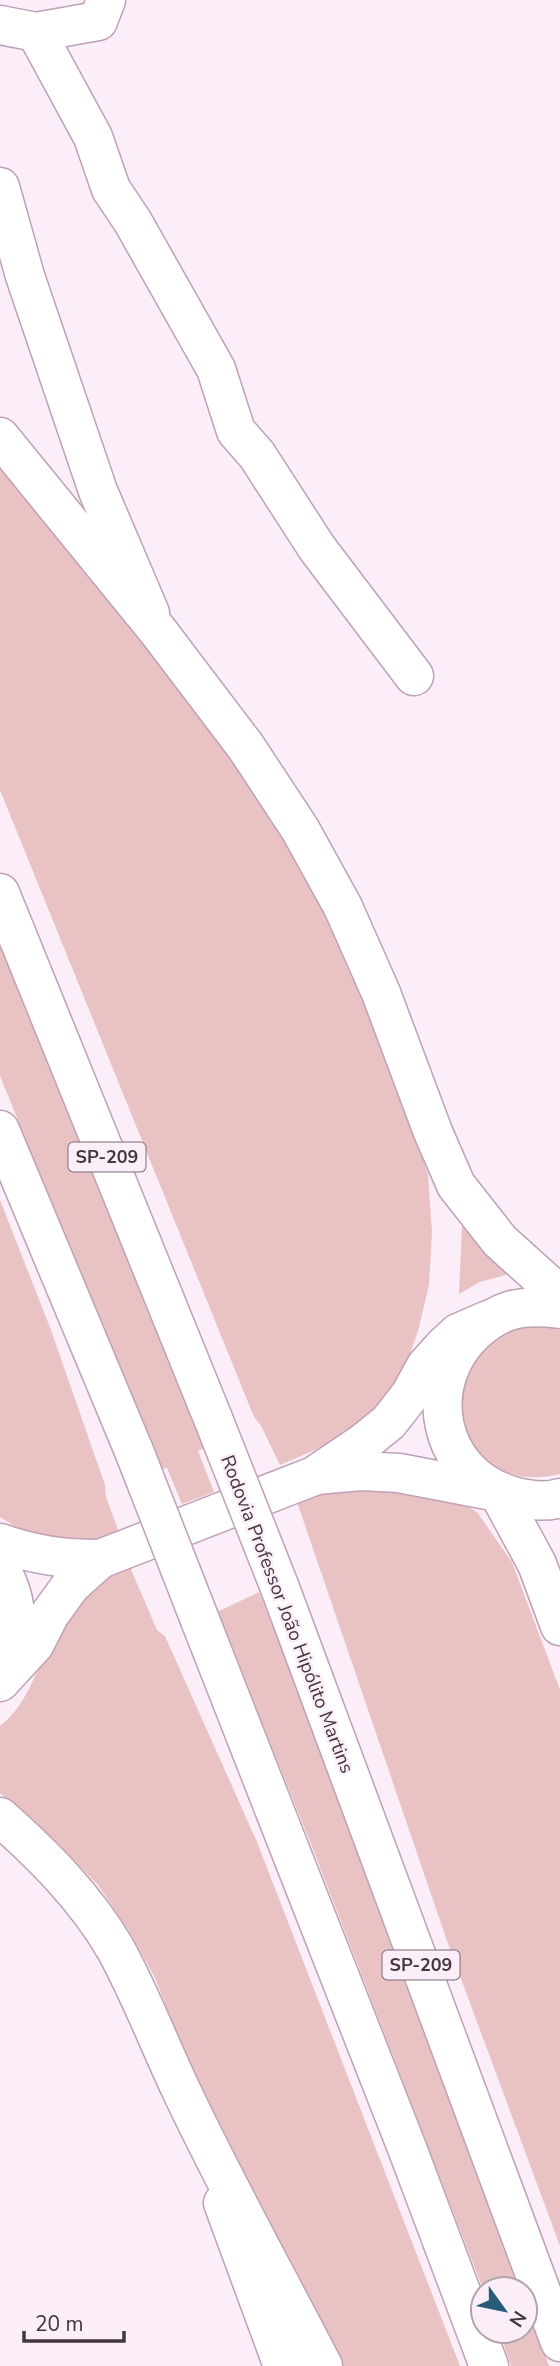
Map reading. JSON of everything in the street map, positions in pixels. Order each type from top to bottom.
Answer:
[{"type":"main road","points":[[106,0],[98,21],[18,29],[93,137],[111,189],[133,222],[216,369],[236,431],[257,455],[317,548],[414,676]]},
{"type":"main road","points":[[0,187],[25,276],[98,491],[158,631]]},
{"type":"main road","points":[[0,437],[158,631],[247,747],[300,829],[343,906],[381,993],[433,1132],[456,1185],[500,1241],[560,1295]]},
{"type":"main road","name":"Rodovia Professor João Hipólito Martins","points":[[0,893],[280,1588],[560,2342]]},
{"type":"main road","points":[[0,1130],[134,1451],[407,2148],[489,2366]]},
{"type":"main road","points":[[0,1543],[60,1559],[100,1559],[314,1476],[389,1422],[410,1395],[426,1366],[458,1333],[511,1310],[536,1307],[560,1309]]},
{"type":"main road","points":[[488,1320],[463,1343],[447,1370],[442,1401],[446,1432],[459,1460],[477,1480],[498,1492],[537,1564],[560,1626]]},
{"type":"main road","points":[[314,1476],[361,1471],[399,1473],[498,1492],[530,1501],[560,1498]]},
{"type":"main road","points":[[0,1680],[34,1645],[50,1614],[71,1586],[100,1559]]},
{"type":"main road","points":[[0,1568],[9,1584],[16,1619],[11,1655],[0,1680]]},
{"type":"main road","points":[[0,1817],[46,1858],[85,1903],[114,1946],[142,2001],[182,2093],[284,2366]]},
{"type":"main road","points":[[182,2093],[323,2366]]},
{"type":"shaded area","points":[[0,458],[256,789],[317,896],[408,1112],[428,1175],[432,1232],[429,1285],[418,1331],[402,1377],[382,1407],[322,1447],[280,1465],[254,1417],[0,790]]},
{"type":"shaded area","points":[[0,942],[204,1448],[198,1451],[214,1492],[182,1504],[167,1468],[161,1469],[0,1076]]},
{"type":"shaded area","points":[[0,1200],[51,1330],[119,1532],[86,1543],[28,1535],[0,1517]]},
{"type":"shaded area","points":[[462,1226],[513,1273],[480,1282],[459,1294]]},
{"type":"shaded area","points":[[542,1326],[560,1330],[560,1474],[526,1477],[496,1468],[483,1459],[473,1447],[460,1414],[460,1381],[493,1338],[524,1327]]},
{"type":"shaded area","points":[[365,1486],[458,1500],[477,1512],[512,1562],[560,1690],[560,2246],[447,1941],[297,1502],[335,1490]]},
{"type":"shaded area","points":[[129,1565],[157,1630],[165,1636],[257,1842],[460,2366],[332,2366],[210,2119],[155,1978],[129,1931],[98,1885],[56,1842],[0,1793],[0,1726],[25,1697],[65,1610],[82,1591]]},
{"type":"shaded area","points":[[259,1592],[351,1824],[516,2275],[478,2275],[311,1844],[217,1612]]},
{"type":"shaded area","points":[[539,2338],[549,2366],[511,2366],[504,2345],[539,2345]]}]
